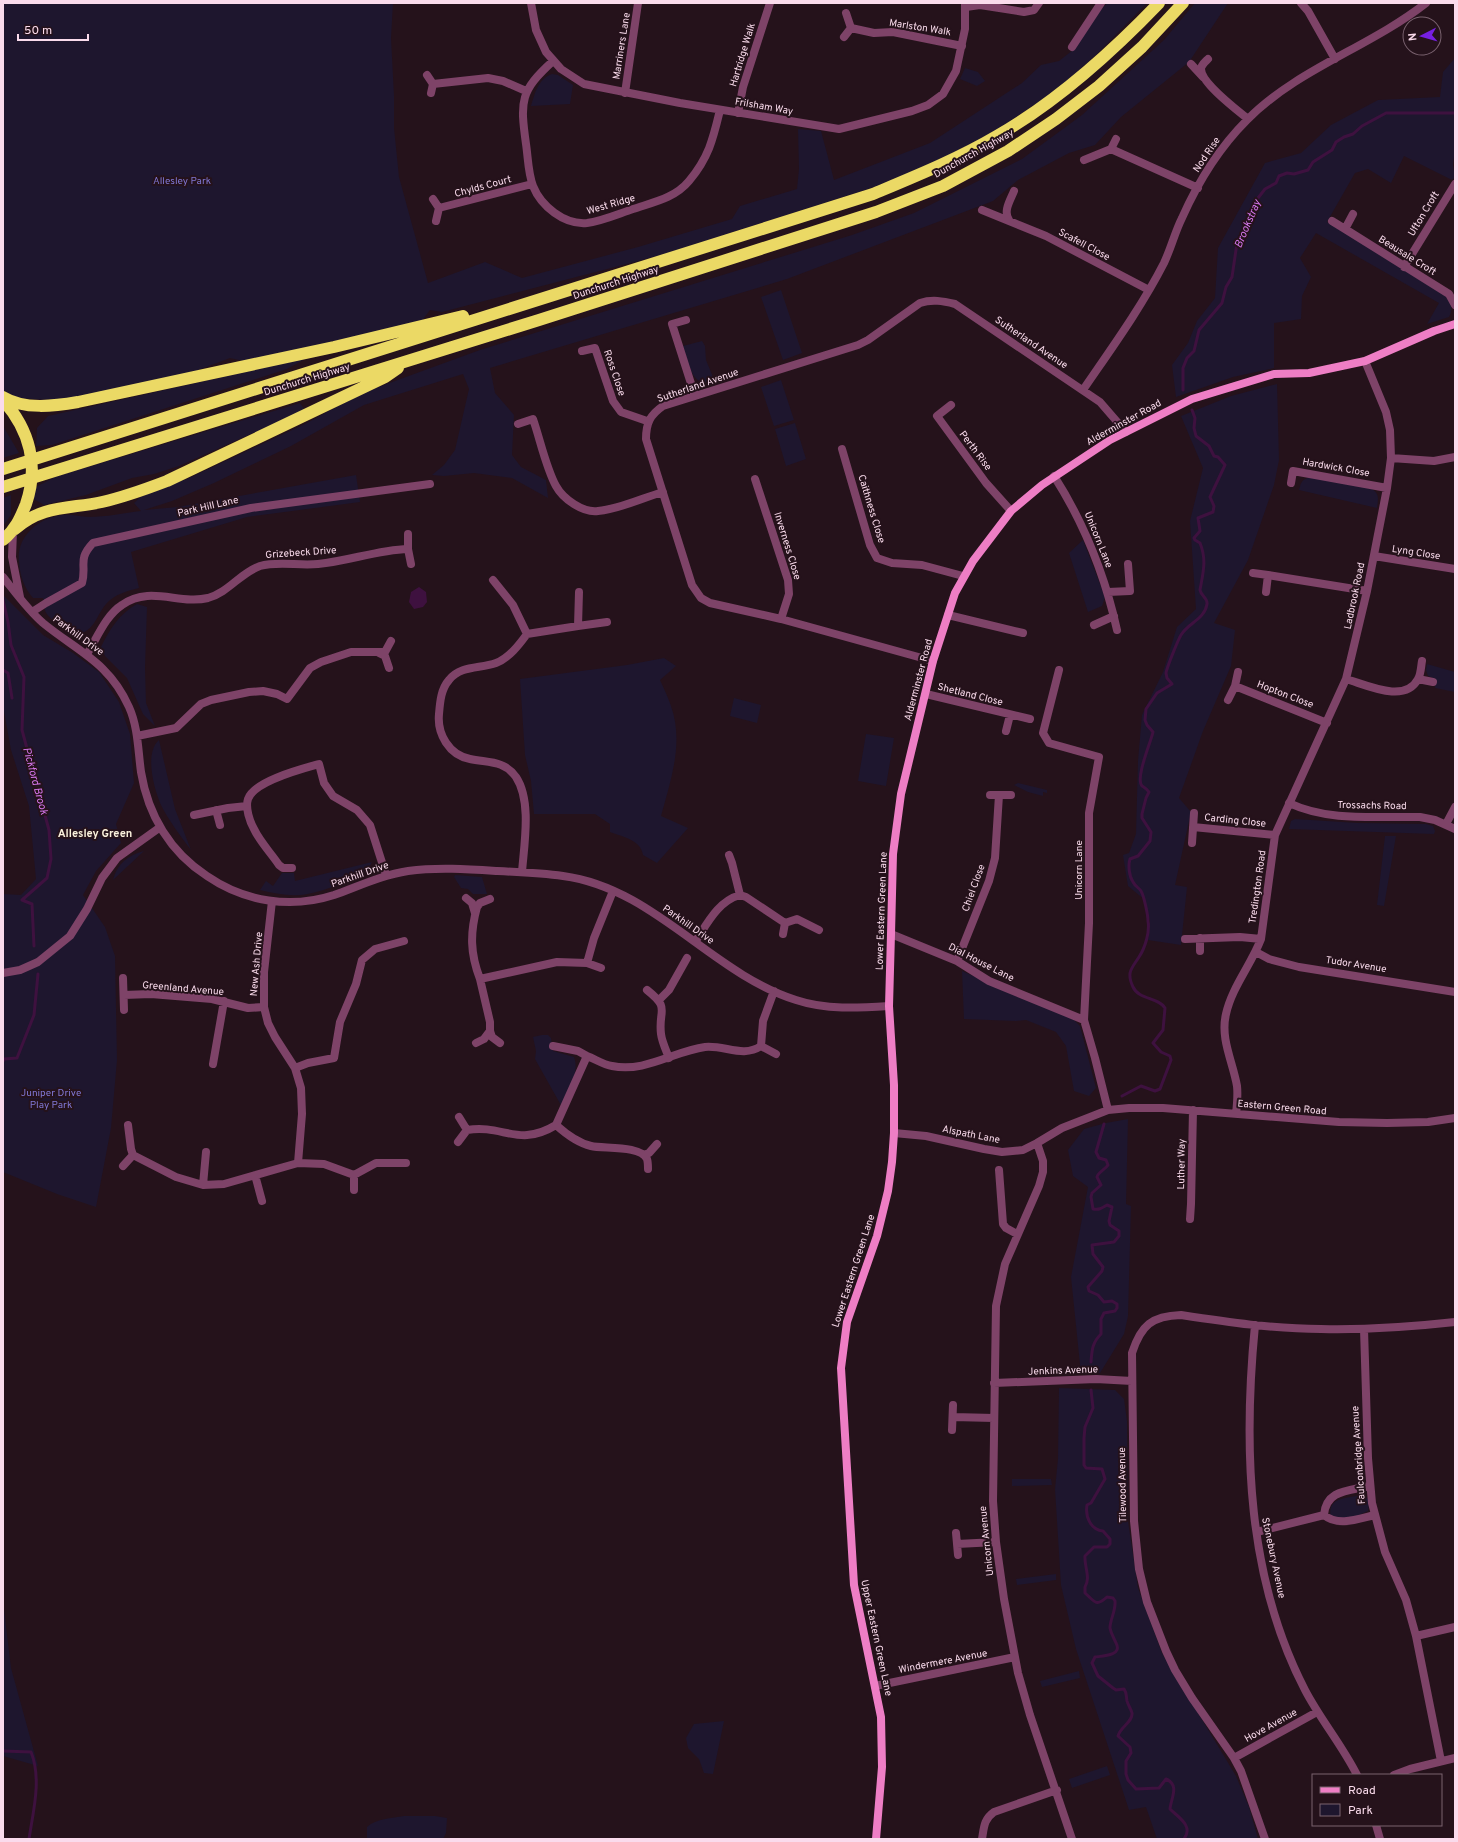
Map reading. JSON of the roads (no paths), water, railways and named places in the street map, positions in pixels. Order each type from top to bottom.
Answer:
[{"type":"highway","name":"Dunchurch Highway","points":[[5,468],[873,194],[937,168],[998,136],[1086,74],[1160,3]]},
{"type":"highway","name":"Dunchurch Highway","points":[[6,486],[408,362],[876,212],[944,186],[1008,151],[1056,119],[1099,86],[1142,47],[1183,3]]},
{"type":"highway","points":[[3,397],[20,404],[53,405],[71,403],[334,347],[492,309],[510,309]]},
{"type":"highway","points":[[3,540],[24,521],[38,513],[101,502],[134,493],[167,481],[386,377],[408,362]]},
{"type":"highway","points":[[3,400],[18,419],[25,432],[32,461],[32,479],[28,498],[14,530]]},
{"type":"street","name":"Frilsham Way","points":[[531,3],[536,30],[546,52],[553,61],[570,76],[584,84],[720,110],[839,128],[912,111],[935,101],[947,89],[956,71],[966,25],[965,5]]},
{"type":"street","name":"Marriners Lane","points":[[625,93],[638,3]]},
{"type":"street","name":"Hartridge Walk","points":[[738,113],[744,87],[770,3]]},
{"type":"street","points":[[965,5],[980,5],[1024,12],[1034,10],[1039,3]]},
{"type":"street","points":[[1072,46],[1101,3]]},
{"type":"street","points":[[1301,3],[1308,10],[1335,59]]},
{"type":"street","name":"Nod Rise","points":[[1083,390],[1149,290],[1164,262],[1182,217],[1221,150],[1248,119],[1292,84],[1400,22],[1416,6],[1426,3]]},
{"type":"street","points":[[844,36],[852,28],[846,13]]},
{"type":"street","name":"Marlston Walk","points":[[852,28],[874,33],[898,33],[962,46]]},
{"type":"street","points":[[1206,81],[1201,71],[1202,66],[1208,59]]},
{"type":"street","name":"West Ridge","points":[[553,61],[535,78],[526,91],[523,104],[522,119],[532,184],[538,196],[550,209],[566,219],[579,223],[594,221],[672,196],[689,181],[709,151],[720,110]]},
{"type":"street","points":[[1191,64],[1206,81],[1248,119]]},
{"type":"street","points":[[427,75],[432,84],[431,94]]},
{"type":"street","points":[[432,84],[488,78],[503,81],[526,91]]},
{"type":"street","points":[[1084,160],[1111,149],[1116,139]]},
{"type":"street","points":[[1111,149],[1198,188]]},
{"type":"street","name":"Chylds Court","points":[[439,208],[532,184]]},
{"type":"street","name":"Ufton Croft","points":[[1404,267],[1452,194],[1455,184]]},
{"type":"street","points":[[1009,220],[1006,215],[1006,210],[1014,191]]},
{"type":"street","points":[[433,199],[439,208],[436,221]]},
{"type":"street","name":"Scafell Close","points":[[982,210],[1046,236],[1149,290]]},
{"type":"street","points":[[1345,229],[1353,214]]},
{"type":"street","name":"Beausale Croft","points":[[1332,221],[1449,294],[1455,305]]},
{"type":"street","name":"Sutherland Avenue","points":[[647,421],[654,412],[663,406],[858,345],[874,336],[912,307],[928,300],[943,301],[955,304],[1100,402],[1126,432]]},
{"type":"street","points":[[686,320],[672,324],[695,396]]},
{"type":"street","name":"Alderminster Road","points":[[913,739],[948,615],[955,593],[963,576],[973,560],[1010,511],[1029,494],[1110,440],[1173,407],[1192,399],[1274,374],[1309,373],[1365,361],[1434,331],[1455,324]]},
{"type":"street","name":"Ross Close","points":[[582,351],[595,348],[613,401],[621,412],[647,421]]},
{"type":"street","name":"Ladbrook Road","points":[[1279,825],[1328,723],[1346,679],[1374,556],[1387,488],[1391,458],[1390,430],[1386,412],[1365,361]]},
{"type":"street","name":"Perth Rise","points":[[951,405],[936,416],[986,483],[1010,511]]},
{"type":"street","points":[[518,424],[533,419],[556,486],[565,497],[579,508],[597,512],[663,492]]},
{"type":"street","points":[[647,421],[646,439],[692,585],[701,598],[710,603],[781,619],[934,661]]},
{"type":"street","name":"Caithness Close","points":[[842,449],[870,545],[877,558],[892,563],[922,566],[963,576]]},
{"type":"street","points":[[1391,458],[1434,461],[1455,457]]},
{"type":"street","name":"Hardwick Close","points":[[1291,483],[1293,470],[1387,488]]},
{"type":"street","name":"Unicorn Lane","points":[[1054,476],[1075,512],[1108,592],[1117,630]]},
{"type":"street","name":"Inverness Close","points":[[755,478],[788,580],[789,594],[781,619]]},
{"type":"street","name":"Park Hill Lane","points":[[32,612],[82,583],[82,562],[85,552],[93,543],[251,508],[430,484]]},
{"type":"street","name":"Parkhill Drive","points":[[14,530],[12,557],[20,597]]},
{"type":"street","points":[[408,534],[408,549],[411,564]]},
{"type":"street","name":"Grizebeck Drive","points":[[87,654],[112,614],[122,604],[134,599],[160,595],[186,599],[209,597],[221,592],[252,569],[262,566],[318,564],[357,558],[378,551],[408,549]]},
{"type":"street","name":"Lyng Close","points":[[1374,556],[1455,569]]},
{"type":"street","points":[[1108,592],[1130,591],[1128,564]]},
{"type":"street","points":[[1253,573],[1366,591]]},
{"type":"street","points":[[1266,592],[1268,575]]},
{"type":"street","name":"Parkhill Drive","points":[[3,577],[32,612],[54,632],[87,654],[112,678],[129,708],[137,736],[145,791],[159,828],[180,853],[204,874],[216,882],[243,895],[272,901],[294,902],[324,898],[386,875],[431,868],[522,872],[577,878],[613,891],[662,918],[735,970],[774,992],[798,1001],[823,1006],[849,1008],[889,1006]]},
{"type":"street","points":[[493,580],[513,605],[527,634]]},
{"type":"street","points":[[578,626],[579,592]]},
{"type":"street","points":[[948,615],[1007,625],[1023,633]]},
{"type":"street","points":[[1094,625],[1114,616]]},
{"type":"street","points":[[522,872],[526,814],[522,788],[510,770],[502,765],[493,762],[470,760],[454,752],[442,737],[438,721],[440,700],[443,690],[449,680],[462,670],[498,663],[509,655],[527,634],[607,622]]},
{"type":"street","points":[[137,736],[176,728],[201,704],[211,700],[249,692],[263,691],[278,694],[287,700],[310,668],[321,662],[351,652],[385,652],[391,641]]},
{"type":"street","points":[[380,653],[385,656],[389,668]]},
{"type":"street","points":[[1346,679],[1396,693],[1408,690],[1418,679],[1422,660]]},
{"type":"street","name":"Unicorn Lane","points":[[1059,670],[1043,733],[1049,743],[1099,757],[1089,813],[1089,923],[1084,1020],[1108,1110]]},
{"type":"street","points":[[1228,700],[1235,686],[1238,672]]},
{"type":"street","points":[[1418,679],[1433,682]]},
{"type":"street","name":"Hopton Close","points":[[1235,686],[1328,723]]},
{"type":"street","name":"Shetland Close","points":[[926,694],[1030,719]]},
{"type":"street","name":"Shetland Close","points":[[1006,731],[1010,715]]},
{"type":"street","name":"Lower Eastern Green Lane","points":[[840,1368],[847,1322],[878,1236],[888,1191],[894,1133],[894,1085],[889,1006],[893,854],[901,794],[913,739]]},
{"type":"street","points":[[292,868],[283,868],[279,865],[254,829],[247,806],[248,798],[262,785],[285,774],[319,764],[324,783],[332,796],[357,810],[370,825],[386,875]]},
{"type":"street","points":[[990,795],[1011,795]]},
{"type":"street","name":"Chiel Close","points":[[957,961],[991,874],[995,858],[999,795]]},
{"type":"street","name":"Trossachs Road","points":[[1289,803],[1305,811],[1325,815],[1420,818],[1435,820],[1455,829]]},
{"type":"street","points":[[194,815],[216,810],[247,806]]},
{"type":"street","points":[[1446,824],[1455,807]]},
{"type":"street","points":[[216,810],[220,825]]},
{"type":"street","name":"Carding Close","points":[[1192,843],[1194,813]]},
{"type":"street","name":"Tredington Road","points":[[1236,1114],[1237,1088],[1225,1042],[1225,1015],[1239,981],[1256,952],[1260,939],[1275,835],[1279,825]]},
{"type":"street","name":"Carding Close","points":[[1193,827],[1275,835]]},
{"type":"street","points":[[3,973],[20,970],[38,962],[70,936],[87,909],[102,878],[117,858],[159,828]]},
{"type":"street","points":[[729,855],[740,895]]},
{"type":"street","points":[[587,963],[594,938],[613,891]]},
{"type":"street","points":[[695,942],[714,913],[724,902],[740,895],[746,897],[785,923]]},
{"type":"street","points":[[466,898],[472,903],[475,914]]},
{"type":"street","points":[[490,899],[480,903],[477,907],[471,942],[472,954],[480,979],[490,1022],[490,1031],[492,1037],[500,1043]]},
{"type":"street","name":"New Ash Drive","points":[[272,901],[264,972],[264,1006],[268,1023],[295,1068],[301,1088],[302,1101],[298,1163]]},
{"type":"street","points":[[785,923],[797,919],[819,930]]},
{"type":"street","points":[[783,934],[785,923]]},
{"type":"street","name":"Dial House Lane","points":[[891,934],[957,961],[989,981],[1084,1020]]},
{"type":"street","points":[[1185,939],[1240,937],[1260,939]]},
{"type":"street","points":[[1200,938],[1200,951]]},
{"type":"street","points":[[295,1068],[313,1062],[334,1058],[340,1022],[356,984],[362,960],[375,949],[404,941]]},
{"type":"street","name":"Tudor Avenue","points":[[1256,952],[1269,959],[1299,967],[1455,992]]},
{"type":"street","points":[[659,1000],[670,990],[687,958]]},
{"type":"street","points":[[480,979],[557,962],[587,963],[601,968]]},
{"type":"street","points":[[123,978],[124,1010]]},
{"type":"street","points":[[647,990],[659,1000],[662,1006],[661,1036],[669,1058]]},
{"type":"street","points":[[761,1046],[763,1021],[774,992]]},
{"type":"street","name":"Greenland Avenue","points":[[124,995],[150,994],[224,1002],[248,1008],[264,1006]]},
{"type":"street","points":[[213,1064],[214,1049],[220,1032],[224,1002]]},
{"type":"street","points":[[476,1043],[484,1038],[490,1031]]},
{"type":"street","points":[[552,1046],[578,1051],[612,1066],[620,1067],[636,1066],[705,1047],[726,1048],[744,1052],[761,1046]]},
{"type":"street","points":[[761,1046],[776,1054]]},
{"type":"street","points":[[458,1142],[467,1130],[476,1128],[494,1130],[518,1136],[531,1136],[546,1132],[556,1126],[587,1056]]},
{"type":"street","name":"Eastern Green Road","points":[[1108,1110],[1163,1108],[1339,1122],[1428,1122],[1455,1118]]},
{"type":"street","name":"Alspath Lane","points":[[894,1133],[926,1136],[1002,1152],[1023,1150],[1062,1128],[1108,1110]]},
{"type":"street","name":"Luther Way","points":[[1190,1218],[1193,1110]]},
{"type":"street","points":[[459,1117],[467,1130]]},
{"type":"street","points":[[128,1125],[133,1155],[176,1177],[203,1185],[224,1184],[298,1163],[324,1164],[354,1175],[376,1163],[406,1163]]},
{"type":"street","points":[[556,1126],[589,1146],[624,1148],[644,1155],[647,1160],[648,1169]]},
{"type":"street","name":"Unicorn Avenue","points":[[1037,1143],[1043,1161],[1043,1172],[1039,1186],[1005,1264],[996,1306],[993,1501],[996,1542],[1004,1599],[1015,1657],[1030,1715],[1057,1790],[1072,1839]]},
{"type":"street","points":[[644,1155],[649,1153],[657,1144]]},
{"type":"street","points":[[203,1185],[206,1152]]},
{"type":"street","points":[[123,1166],[133,1155]]},
{"type":"street","points":[[999,1170],[1003,1224],[1006,1228],[1017,1234]]},
{"type":"street","points":[[256,1175],[262,1201]]},
{"type":"street","points":[[354,1175],[354,1190]]},
{"type":"street","name":"Tilewood Avenue","points":[[1265,1839],[1241,1771],[1234,1758],[1192,1698],[1175,1670],[1166,1652],[1147,1602],[1139,1569],[1134,1521],[1132,1353],[1136,1340],[1142,1330],[1150,1322],[1159,1318],[1181,1315],[1255,1325],[1319,1330],[1364,1329],[1455,1322]]},
{"type":"street","name":"Stonebury Avenue","points":[[1255,1325],[1250,1372],[1248,1419],[1250,1474],[1257,1532],[1267,1583],[1277,1620],[1305,1689],[1317,1712],[1336,1738],[1356,1774]]},
{"type":"street","name":"Faulconbridge Avenue","points":[[1364,1329],[1369,1486],[1385,1552],[1406,1600],[1416,1636],[1441,1761]]},
{"type":"street","name":"Upper Eastern Green Lane","points":[[840,1368],[854,1585],[881,1717],[882,1767],[876,1839]]},
{"type":"street","name":"Jenkins Avenue","points":[[994,1383],[1096,1379],[1132,1381]]},
{"type":"street","points":[[952,1430],[953,1405]]},
{"type":"street","points":[[953,1417],[994,1418]]},
{"type":"street","points":[[1324,1515],[1325,1504],[1336,1494],[1369,1486]]},
{"type":"street","points":[[1257,1532],[1324,1515],[1334,1522],[1375,1515]]},
{"type":"street","points":[[956,1533],[958,1555]]},
{"type":"street","points":[[957,1544],[996,1542]]},
{"type":"street","points":[[1416,1636],[1455,1627]]},
{"type":"street","name":"Windermere Avenue","points":[[875,1686],[1015,1657]]},
{"type":"street","name":"Hove Avenue","points":[[1234,1758],[1317,1712]]},
{"type":"street","points":[[1397,1774],[1410,1769],[1455,1758]]},
{"type":"street","points":[[982,1839],[987,1816],[994,1812],[1057,1790]]},
{"type":"street","points":[[1376,1826],[1380,1839]]},
{"type":"waterway","name":"Brookstray","points":[[1183,390],[1183,368],[1187,358],[1194,351],[1199,330],[1222,303],[1226,287],[1232,277],[1237,243],[1255,210],[1258,198],[1265,189],[1276,183],[1279,176],[1287,173],[1294,174],[1308,170],[1313,162],[1332,150],[1336,142],[1353,134],[1362,126],[1386,113],[1455,113]]},
{"type":"waterway","points":[[1122,1096],[1141,1086],[1155,1091],[1160,1089],[1171,1060],[1170,1056],[1161,1052],[1153,1043],[1163,1030],[1165,1008],[1162,1004],[1136,991],[1130,978],[1132,967],[1145,945],[1148,935],[1148,925],[1147,910],[1143,897],[1141,891],[1132,880],[1129,864],[1130,859],[1138,856],[1150,841],[1151,832],[1142,818],[1146,798],[1149,792],[1140,782],[1142,768],[1153,732],[1145,720],[1146,709],[1157,693],[1172,684],[1167,678],[1166,673],[1170,660],[1181,635],[1200,617],[1206,609],[1207,604],[1200,590],[1204,566],[1202,549],[1200,543],[1194,538],[1200,531],[1198,518],[1213,512],[1214,506],[1210,497],[1225,465],[1218,457],[1214,456],[1209,446],[1196,436],[1194,428],[1195,418],[1192,410]]},
{"type":"waterway","name":"Pickford Brook","points":[[3,600],[11,645],[24,677],[22,730],[49,830],[51,859],[47,878],[22,900],[32,904],[34,946]]},
{"type":"waterway","points":[[3,670],[8,673],[12,698]]},
{"type":"waterway","name":"Pickford Brook","points":[[3,1061],[4,1059],[17,1058],[34,1015],[38,974]]},
{"type":"waterway","points":[[1091,1362],[1094,1344],[1101,1334],[1101,1319],[1104,1313],[1115,1311],[1117,1308],[1117,1304],[1112,1301],[1104,1302],[1098,1295],[1089,1291],[1088,1287],[1102,1271],[1103,1267],[1093,1254],[1092,1245],[1114,1242],[1119,1236],[1119,1231],[1110,1225],[1109,1221],[1112,1207],[1107,1205],[1099,1209],[1093,1209],[1091,1197],[1092,1193],[1101,1185],[1097,1177],[1098,1175],[1108,1165],[1106,1160],[1099,1158],[1096,1152],[1104,1124]]},
{"type":"waterway","points":[[1091,1390],[1093,1408],[1085,1427],[1084,1465],[1086,1468],[1102,1469],[1105,1479],[1091,1503],[1087,1505],[1087,1514],[1092,1525],[1103,1531],[1110,1539],[1110,1544],[1107,1547],[1094,1547],[1085,1556],[1087,1576],[1085,1593],[1093,1601],[1098,1603],[1107,1597],[1113,1598],[1115,1601],[1115,1608],[1110,1628],[1117,1647],[1117,1651],[1114,1653],[1107,1656],[1095,1657],[1092,1663],[1098,1676],[1116,1690],[1124,1689],[1126,1692],[1127,1701],[1132,1716],[1118,1736],[1130,1747],[1131,1753],[1126,1761],[1126,1774],[1128,1780],[1136,1789],[1159,1788],[1166,1779],[1173,1785],[1174,1792],[1170,1809],[1184,1822],[1186,1826],[1187,1834],[1184,1839]]},
{"type":"waterway","points":[[3,1751],[31,1752],[34,1762],[36,1773],[36,1796],[29,1839]]},
{"type":"district","name":"Allesley Green","points":[[95,834]]},
{"type":"park label","name":"Allesley Park","points":[[182,181]]},
{"type":"park label","name":"Juniper Drive Play Park","points":[[51,1098]]}]
